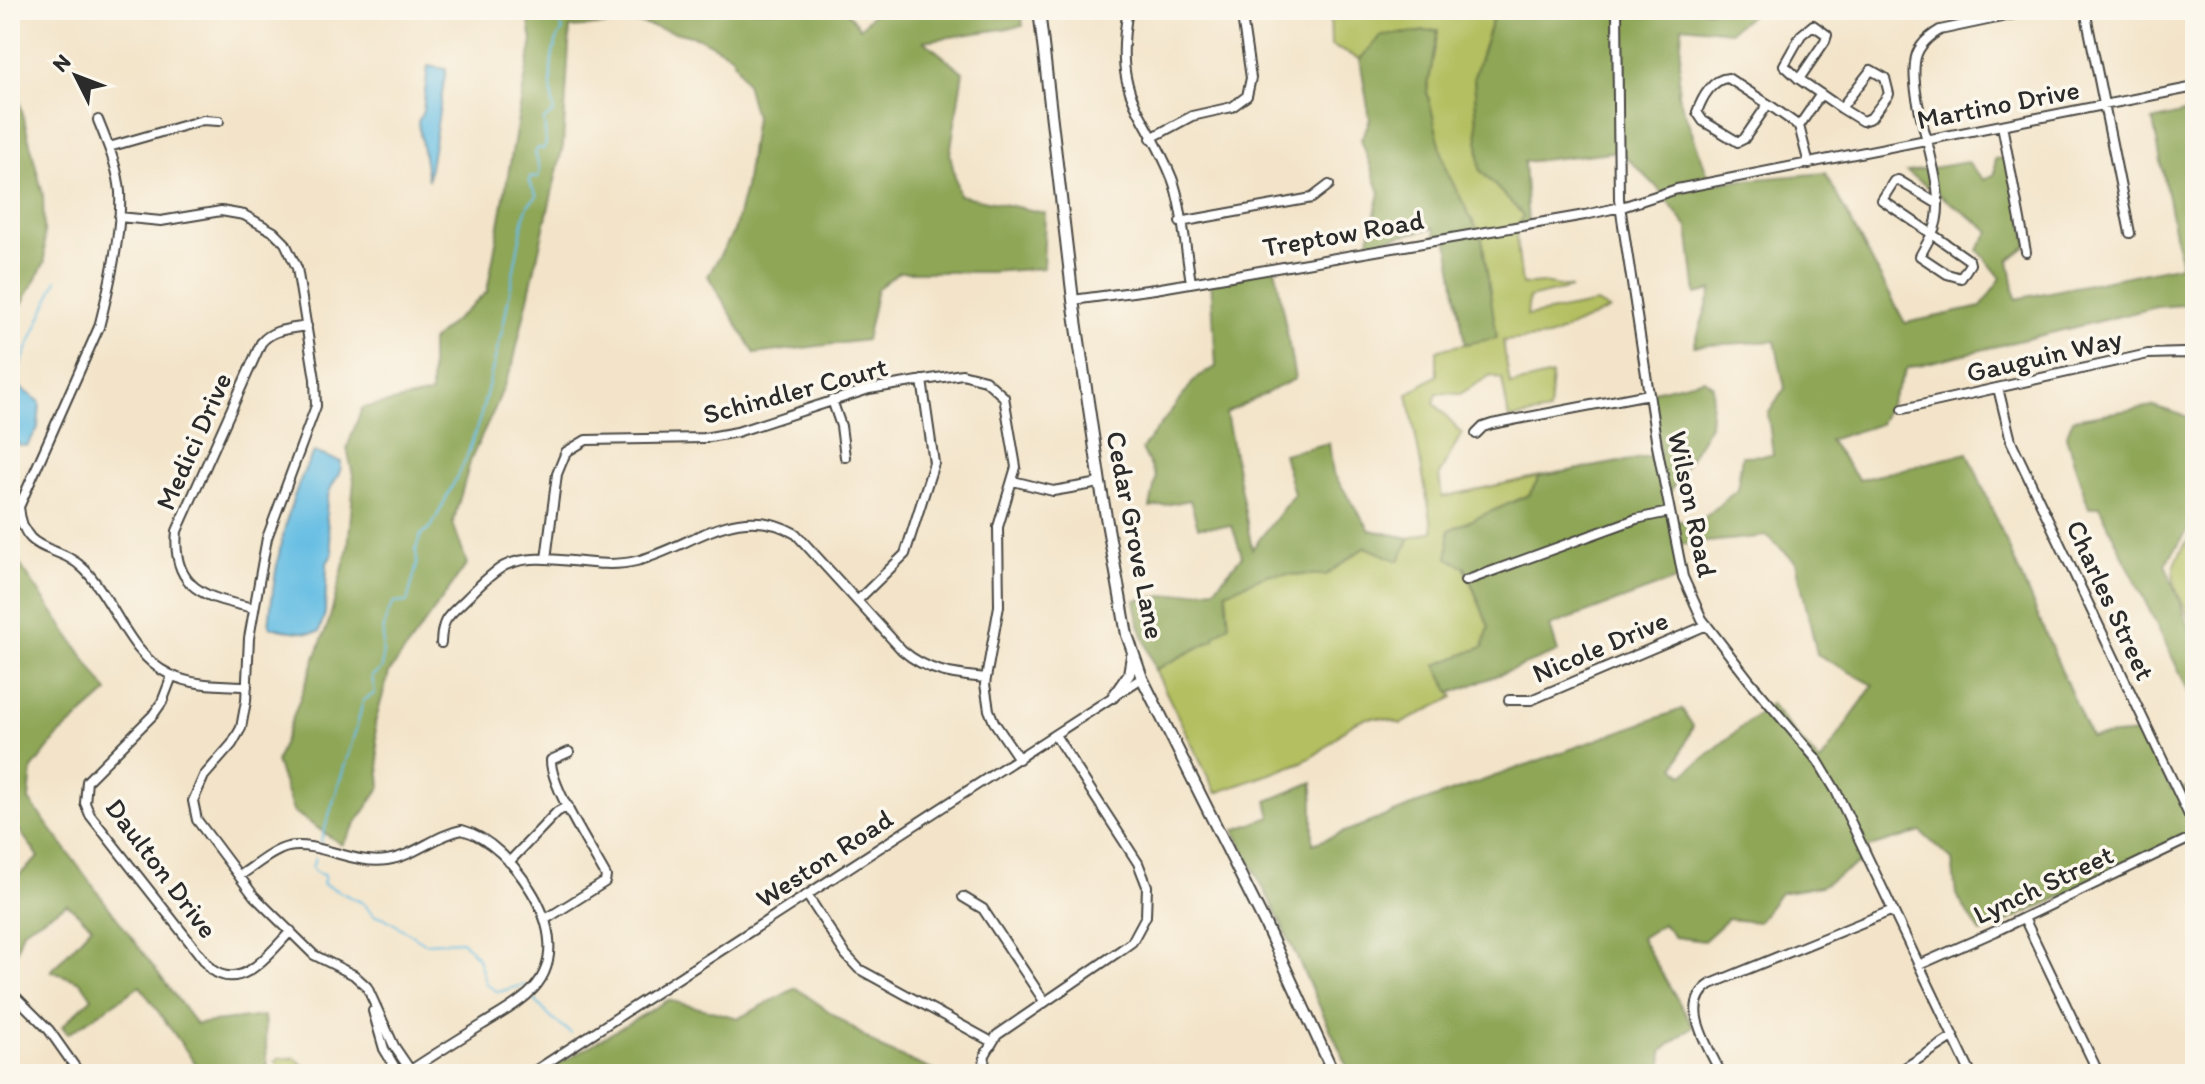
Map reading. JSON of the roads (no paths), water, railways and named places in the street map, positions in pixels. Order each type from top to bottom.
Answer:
[{"type":"main road","name":"Cedar Grove Lane","points":[[1039,10],[1073,300],[1100,483],[1127,635],[1142,678],[1266,926],[1334,1074]]},
{"type":"main road","points":[[1113,697],[1129,674],[1132,650]]},
{"type":"street","points":[[1128,10],[1122,57],[1125,82],[1132,103],[1172,177],[1191,282]]},
{"type":"street","points":[[1151,138],[1192,116],[1232,107],[1247,96],[1251,78],[1241,10]]},
{"type":"street","name":"Wilson Road","points":[[1617,10],[1620,207],[1669,512],[1683,577],[1696,610],[1818,761],[1836,791],[1971,1074]]},
{"type":"street","points":[[1938,204],[1898,180],[1882,197],[1884,202],[1932,234],[1969,260],[1970,264],[1961,278],[1947,274],[1920,256],[1932,234],[1939,215],[1938,204],[1914,64],[1921,47],[1940,30],[2035,10]]},
{"type":"street","points":[[2085,10],[2130,233]]},
{"type":"street","points":[[1799,79],[1827,35],[1816,26],[1808,27],[1786,58],[1785,68],[1799,79],[1841,108],[1862,121],[1871,118],[1889,94],[1887,82],[1871,70],[1841,108]]},
{"type":"street","points":[[1768,104],[1744,139],[1738,142],[1703,121],[1697,112],[1713,84],[1725,78],[1768,104],[1799,126],[1809,164]]},
{"type":"street","name":"Martino Drive","points":[[1620,207],[1677,189],[2195,87]]},
{"type":"street","points":[[1799,126],[1821,94]]},
{"type":"street","points":[[98,120],[119,182],[119,217],[99,327],[28,484],[19,507],[21,526],[32,541],[81,566],[150,662],[172,676],[198,683],[247,686]]},
{"type":"street","points":[[109,147],[203,120],[219,121]]},
{"type":"street","points":[[2002,125],[2026,252]]},
{"type":"street","points":[[1180,222],[1312,198],[1329,185]]},
{"type":"street","name":"Treptow Road","points":[[1073,300],[1620,207]]},
{"type":"street","points":[[119,217],[161,221],[221,211],[244,215],[261,223],[285,243],[297,268],[315,379],[316,406],[274,515],[254,608],[241,728],[232,744],[204,776],[193,801],[197,820],[239,876],[254,896],[314,955],[354,975],[367,987],[407,1073],[530,992],[543,975],[550,954],[546,919],[531,890],[509,862],[481,837],[462,830],[405,857],[386,860],[361,861],[307,848],[285,848],[239,876]]},
{"type":"street","name":"Medici Drive","points":[[254,608],[219,601],[191,586],[181,570],[175,550],[177,531],[261,343],[266,336],[277,331],[307,326]]},
{"type":"street","name":"Gauguin Way","points":[[1903,409],[2148,354],[2184,353],[2195,356]]},
{"type":"street","name":"Schindler Court","points":[[546,559],[557,474],[566,452],[586,440],[704,438],[737,432],[869,389],[962,374],[985,380],[1004,397],[1016,457],[1013,481],[998,527],[999,606],[986,678],[989,710],[1019,759]]},
{"type":"street","points":[[857,601],[905,554],[934,463],[922,380]]},
{"type":"street","name":"Charles Street","points":[[1998,388],[2011,441],[2195,828]]},
{"type":"street","points":[[1476,434],[1492,424],[1649,394]]},
{"type":"street","points":[[832,400],[841,426],[845,457]]},
{"type":"street","points":[[1013,481],[1053,491],[1100,483]]},
{"type":"street","points":[[1465,581],[1636,519],[1669,512]]},
{"type":"street","points":[[441,643],[442,625],[491,575],[513,562],[546,559],[602,566],[637,561],[712,530],[740,522],[779,524],[796,534],[917,662],[941,672],[986,678]]},
{"type":"street","name":"Nicole Drive","points":[[1509,700],[1531,700],[1707,625]]},
{"type":"street","name":"Daulton Drive","points":[[172,676],[153,715],[87,781],[85,803],[90,815],[211,969],[220,976],[231,978],[247,973],[291,931]]},
{"type":"street","name":"Weston Road","points":[[530,1074],[1142,678]]},
{"type":"street","points":[[983,1074],[985,1055],[992,1042],[1009,1025],[1132,942],[1146,916],[1149,899],[1138,863],[1055,735]]},
{"type":"street","points":[[546,919],[605,882],[606,876],[551,768],[551,760],[569,752]]},
{"type":"street","points":[[509,862],[557,812],[568,806]]},
{"type":"street","name":"Lynch Street","points":[[1919,965],[2184,841]]},
{"type":"street","points":[[807,895],[846,955],[859,969],[992,1042]]},
{"type":"street","points":[[963,897],[983,909],[1044,1001]]},
{"type":"street","points":[[1721,1074],[1696,1015],[1696,999],[1700,992],[1711,984],[1893,910]]},
{"type":"street","points":[[2024,918],[2099,1074]]},
{"type":"street","points":[[10,991],[49,1030],[80,1074]]},
{"type":"street","points":[[1895,1074],[1953,1037]]},
{"type":"water","points":[[428,66],[446,69],[428,180],[418,122],[423,111]]},
{"type":"water","points":[[11,381],[40,402],[38,428],[27,446],[18,445],[11,405]]},
{"type":"water","points":[[314,452],[341,462],[327,506],[333,553],[327,563],[325,613],[319,632],[286,630],[269,626],[274,583],[288,515]]},
{"type":"waterway","points":[[320,844],[363,701],[375,693],[372,676],[382,669],[383,635],[389,611],[394,603],[407,602],[421,535],[432,526],[466,459],[481,415],[503,327],[524,217],[528,205],[537,196],[529,182],[530,177],[538,177],[540,170],[535,153],[546,144],[544,120],[554,112],[552,58],[563,30],[558,20],[544,23],[543,10]]},
{"type":"waterway","points":[[13,382],[57,280]]},
{"type":"waterway","points":[[315,858],[312,868],[325,876],[323,884],[363,903],[375,916],[383,917],[425,943],[462,941],[478,958],[486,984],[498,992],[525,987]]},
{"type":"waterway","points":[[534,999],[551,1018],[571,1033]]}]
